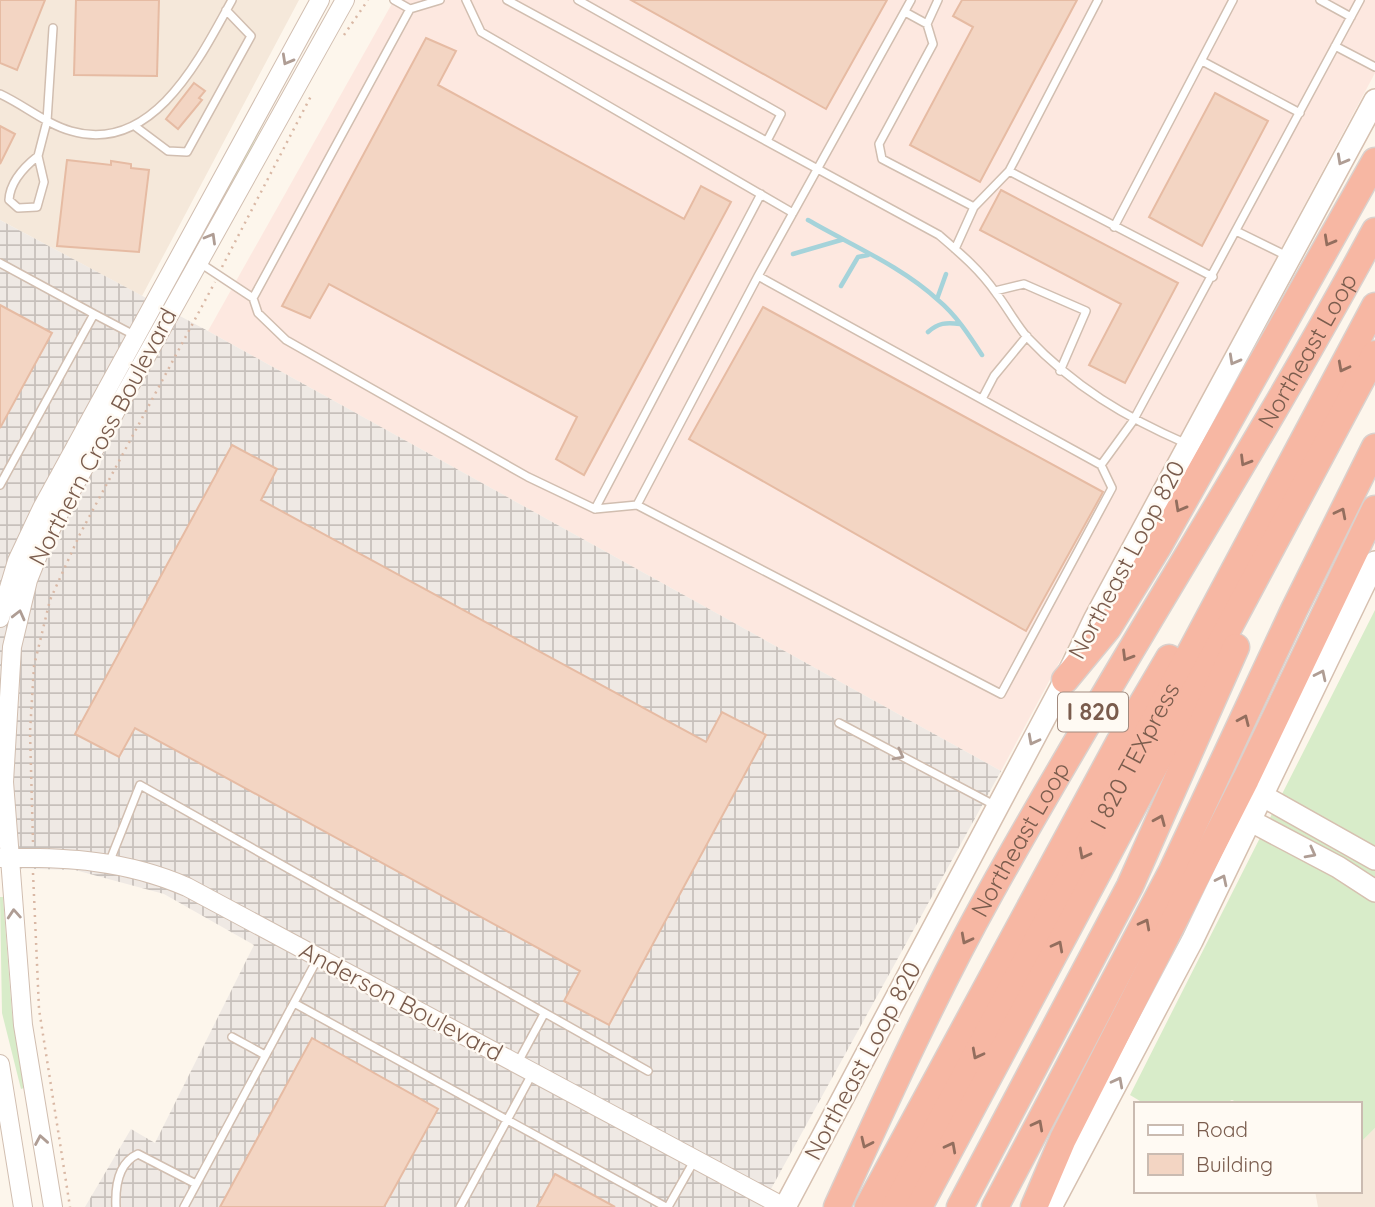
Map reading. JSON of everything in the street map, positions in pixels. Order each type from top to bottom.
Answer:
[{"type":"highway","points":[[1065,680],[1108,628],[1158,547],[1375,161]]},
{"type":"highway","name":"Northeast Loop","points":[[836,1207],[919,1032],[989,896],[1088,720],[1258,441],[1375,231]]},
{"type":"highway","name":"I 820 TEXpress","points":[[895,1207],[1375,306]]},
{"type":"highway","name":"I 820 TEXpress","points":[[919,1207],[1375,354]]},
{"type":"highway","points":[[960,1207],[1130,886],[1232,655],[1375,381]]},
{"type":"highway","points":[[995,1207],[1172,871],[1294,610],[1375,447]]},
{"type":"highway","points":[[1034,1207],[1063,1139],[1246,779],[1375,509]]},
{"type":"highway","points":[[869,1207],[1120,741],[1202,602],[1231,577]]},
{"type":"main road","name":"Northeast Loop 820","points":[[784,1207],[1188,444],[1375,100]]},
{"type":"main road","points":[[1051,1207],[1192,941],[1375,562]]},
{"type":"main road","points":[[1263,796],[1375,859]]},
{"type":"main road","points":[[1251,821],[1370,888],[1375,865]]},
{"type":"street","name":"Northern Cross Boulevard","points":[[0,618],[17,561],[42,508],[320,0]]},
{"type":"street","name":"Northern Cross Boulevard","points":[[53,1207],[23,1025],[4,858],[7,696],[12,647],[28,580],[46,537],[345,0]]},
{"type":"street","name":"Anderson Boulevard","points":[[4,858],[48,857],[109,863],[187,887],[784,1207]]},
{"type":"street","points":[[0,1064],[23,1207]]},
{"type":"lane","points":[[0,94],[47,121],[73,132],[110,134],[136,127],[155,113],[201,56],[232,0]]},
{"type":"lane","points":[[394,0],[410,9]]},
{"type":"lane","points":[[253,298],[410,9],[440,0]]},
{"type":"lane","points":[[466,0],[481,32],[793,213]]},
{"type":"lane","points":[[507,0],[939,235],[995,290],[1027,336],[1060,371],[1133,421],[1188,444]]},
{"type":"lane","points":[[578,0],[781,114],[766,141]]},
{"type":"lane","points":[[637,505],[816,169],[911,0]]},
{"type":"lane","points":[[938,0],[927,24],[933,44],[879,144],[882,159],[974,207]]},
{"type":"lane","points":[[955,249],[974,207],[1009,171],[1098,0]]},
{"type":"lane","points":[[1114,227],[1233,0]]},
{"type":"lane","points":[[1320,0],[1351,17]]},
{"type":"lane","points":[[1101,464],[1133,421],[1360,0]]},
{"type":"lane","points":[[136,127],[167,151],[187,152],[251,36],[226,10]]},
{"type":"lane","points":[[905,12],[927,24]]},
{"type":"lane","points":[[38,156],[44,170],[42,197],[37,207],[18,208],[9,200],[10,192],[25,167],[38,156],[47,121],[53,28]]},
{"type":"lane","points":[[1335,46],[1375,67]]},
{"type":"lane","points":[[1202,61],[1300,113]]},
{"type":"lane","points":[[1009,171],[1213,277]]},
{"type":"lane","points":[[595,509],[761,194]]},
{"type":"lane","points":[[1236,231],[1290,258]]},
{"type":"lane","points":[[198,261],[253,298],[258,313],[286,340],[528,477],[595,509],[637,505],[1001,694],[1112,488],[1101,464],[758,276]]},
{"type":"lane","points":[[0,263],[135,336]]},
{"type":"lane","points":[[995,290],[1024,284],[1086,311],[1060,371]]},
{"type":"lane","points":[[0,485],[94,314]]},
{"type":"lane","points":[[982,399],[994,376],[1027,336]]},
{"type":"lane","points":[[839,723],[998,807]]},
{"type":"lane","points":[[109,863],[140,785],[648,1071]]},
{"type":"lane","points":[[184,1207],[318,957]]},
{"type":"lane","points":[[293,1003],[667,1207],[694,1160]]},
{"type":"lane","points":[[460,1207],[507,1120],[544,1014]]},
{"type":"lane","points":[[232,1037],[265,1055]]},
{"type":"lane","points":[[116,1207],[118,1177],[127,1159],[138,1154],[196,1184]]},
{"type":"path","points":[[339,42],[368,0]]},
{"type":"path","points":[[32,831],[30,732],[34,666],[50,600],[79,534],[314,91]]},
{"type":"path","points":[[34,878],[39,1009],[70,1207]]},
{"type":"shaded area","points":[[0,0],[299,0],[142,296],[0,220]]},
{"type":"shaded area","points":[[394,0],[1375,0],[1375,73],[1001,771],[208,331]]},
{"type":"shaded area","points":[[0,220],[208,331],[1001,771],[761,1207],[85,1207],[131,1129],[155,1143],[254,945],[164,894],[75,870],[0,868]]},
{"type":"shaded area","points":[[1375,1128],[1375,1207],[1318,1207],[1315,1193],[1361,1193],[1361,1142]]},
{"type":"green space","points":[[275,100],[242,167],[165,299]]},
{"type":"green space","points":[[1375,610],[1375,1128],[1361,1142],[1361,1102],[1142,1102],[1130,1095]]},
{"type":"green space","points":[[0,897],[3,897],[12,1013],[24,1088],[21,1089],[2,1013]]},
{"type":"building","points":[[0,0],[45,0],[17,70],[0,63]]},
{"type":"building","points":[[76,0],[159,0],[157,76],[74,75]]},
{"type":"building","points":[[631,0],[887,0],[826,109]]},
{"type":"building","points":[[962,0],[1077,0],[980,182],[910,145],[973,27],[953,16]]},
{"type":"building","points":[[426,38],[456,51],[438,85],[684,219],[701,186],[731,202],[584,475],[556,459],[577,417],[329,284],[310,318],[282,306]]},
{"type":"building","points":[[194,83],[205,91],[199,98],[202,100],[178,129],[166,119]]},
{"type":"building","points":[[1215,93],[1268,121],[1202,246],[1149,217]]},
{"type":"building","points":[[0,126],[15,134],[0,164]]},
{"type":"building","points":[[67,160],[111,165],[111,161],[131,164],[131,168],[149,170],[139,252],[57,246]]},
{"type":"building","points":[[1001,190],[1178,283],[1125,383],[1089,365],[1121,304],[980,230]]},
{"type":"building","points":[[0,305],[52,333],[0,428]]},
{"type":"building","points":[[763,307],[1103,492],[1026,631],[689,439]]},
{"type":"building","points":[[232,445],[277,469],[261,500],[706,742],[722,712],[766,735],[609,1025],[564,1001],[580,971],[135,728],[119,757],[75,734]]},
{"type":"building","points":[[312,1038],[438,1109],[384,1207],[220,1207]]},
{"type":"building","points":[[555,1174],[615,1207],[537,1207]]},
{"type":"waterway","points":[[808,220],[892,266],[924,288],[945,306],[982,355]]},
{"type":"waterway","points":[[793,254],[841,240]]},
{"type":"waterway","points":[[841,286],[858,257],[868,255]]},
{"type":"waterway","points":[[937,299],[946,274]]},
{"type":"waterway","points":[[928,332],[942,324],[960,324]]}]
